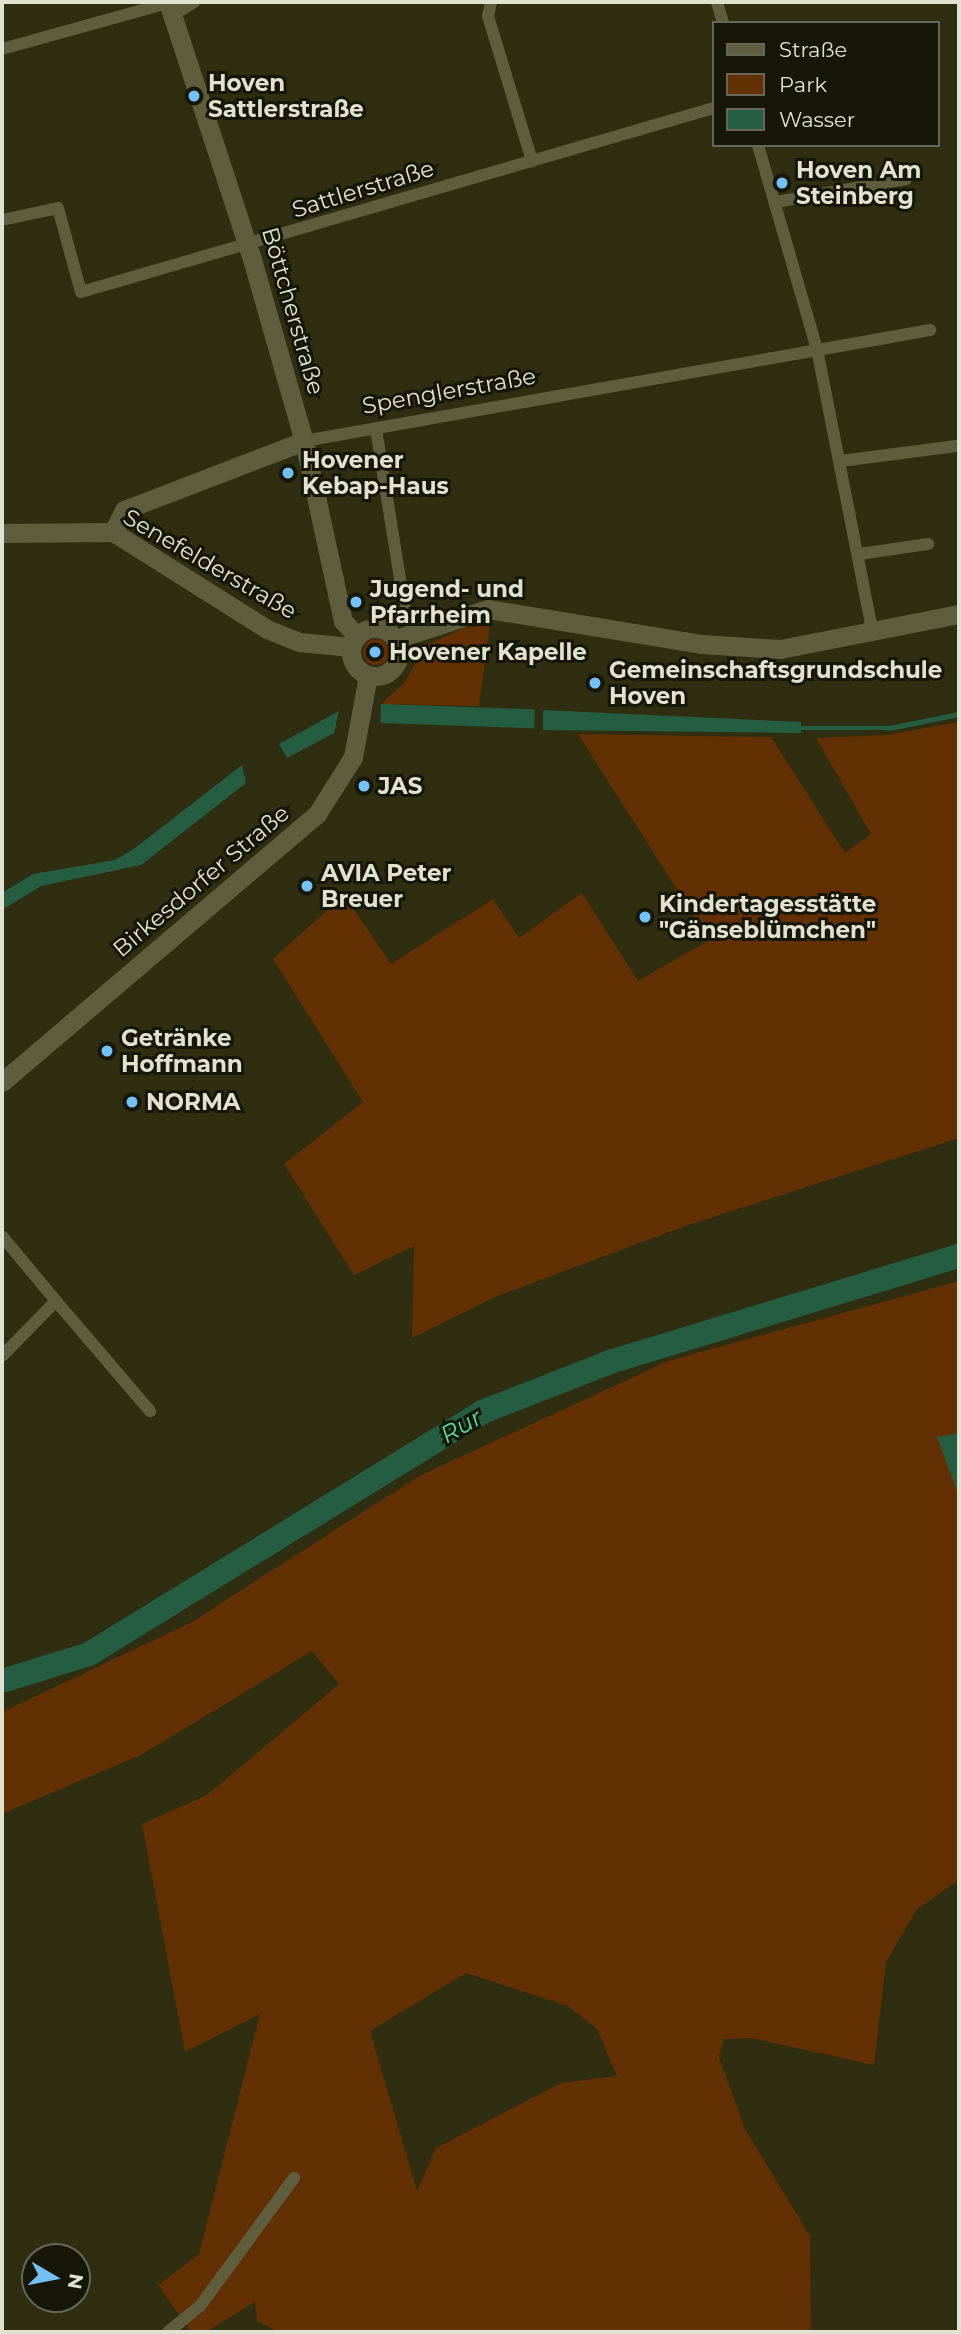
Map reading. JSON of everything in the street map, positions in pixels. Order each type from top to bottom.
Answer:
[{"type":"main road","name":"Böttcherstraße","points":[[171,6],[248,245],[304,441],[343,621],[354,641]]},
{"type":"main road","name":"Spenglerstraße","points":[[113,532],[124,510],[304,441]]},
{"type":"main road","name":"Senefelderstraße","points":[[2,533],[113,532],[267,629],[299,642],[354,641]]},
{"type":"main road","points":[[396,639],[415,630],[488,609],[741,646],[780,649],[873,636],[959,614]]},
{"type":"main road","points":[[377,628],[396,639],[400,655],[393,669],[368,675],[353,662],[354,641],[377,628]]},
{"type":"main road","name":"Birkesdorfer Straße","points":[[2,1082],[317,814],[353,757],[368,675]]},
{"type":"street","points":[[2,49],[194,2]]},
{"type":"street","points":[[491,2],[488,16],[532,161]]},
{"type":"street","points":[[717,2],[722,21]]},
{"type":"street","name":"Sattlerstraße","points":[[2,220],[58,208],[81,292],[712,109]]},
{"type":"street","points":[[759,147],[817,349],[860,554],[873,636]]},
{"type":"street","points":[[776,202],[906,179]]},
{"type":"street","name":"Spenglerstraße","points":[[304,441],[930,330]]},
{"type":"street","points":[[376,429],[406,616],[415,630]]},
{"type":"street","points":[[841,461],[956,446]]},
{"type":"street","points":[[860,554],[928,544]]},
{"type":"street","points":[[2,1236],[150,1411]]},
{"type":"street","points":[[2,1356],[55,1301]]},
{"type":"street","points":[[168,2332],[200,2306],[295,2178]]},
{"type":"green space","points":[[490,625],[479,706],[381,704],[405,682],[425,646],[463,628]]},
{"type":"green space","points":[[376,639],[385,643],[389,652],[385,661],[376,665],[367,661],[363,652],[367,643]]},
{"type":"green space","points":[[959,722],[959,1138],[685,1226],[495,1297],[412,1338],[414,1246],[354,1275],[284,1164],[363,1102],[273,959],[344,895],[391,964],[493,899],[519,938],[582,893],[638,981],[709,940],[578,734],[771,737],[845,853],[871,834],[816,738],[886,735]]},
{"type":"green space","points":[[959,1281],[959,1880],[917,1909],[886,1962],[874,2065],[751,2038],[724,2039],[719,2057],[745,2129],[810,2236],[811,2332],[278,2332],[257,2321],[255,2302],[206,2332],[191,2332],[158,2285],[199,2254],[260,2014],[185,2052],[142,1824],[207,1795],[339,1684],[312,1651],[143,1754],[2,1814],[2,1712],[192,1622],[419,1476],[668,1361]],"holes":[[[466,1973],[568,2006],[597,2029],[617,2076],[561,2083],[436,2148],[417,2191],[370,2031]]]},
{"type":"water","points":[[381,704],[535,709],[534,728],[380,723]]},
{"type":"water","points":[[543,710],[801,722],[801,733],[543,730]]},
{"type":"water","points":[[339,711],[334,733],[287,758],[279,744]]},
{"type":"water","points":[[242,765],[246,783],[141,865],[41,886],[2,910],[2,893],[33,874],[115,860],[135,848]]},
{"type":"water","points":[[959,1433],[959,1496],[937,1437]]},
{"type":"waterway","points":[[795,728],[889,728],[959,714]]},
{"type":"waterway","name":"Rur","points":[[2,1681],[89,1654],[482,1412],[613,1361],[959,1256]]},
{"type":"place","name":"Hoven Sattlerstraße","points":[[194,96]]},
{"type":"place","name":"Hoven Am Steinberg","points":[[782,183]]},
{"type":"place","name":"Hovener Kebap-Haus","points":[[288,473]]},
{"type":"place","name":"Jugend- und Pfarrheim","points":[[356,602]]},
{"type":"place","name":"Hovener Kapelle","points":[[375,652]]},
{"type":"place","name":"Gemeinschaftsgrundschule Hoven","points":[[595,683]]},
{"type":"place","name":"JAS","points":[[364,786]]},
{"type":"place","name":"AVIA Peter Breuer","points":[[307,886]]},
{"type":"place","name":"Kindertagesstätte \"Gänseblümchen\"","points":[[645,917]]},
{"type":"place","name":"Getränke Hoffmann","points":[[107,1051]]},
{"type":"place","name":"NORMA","points":[[132,1102]]}]
